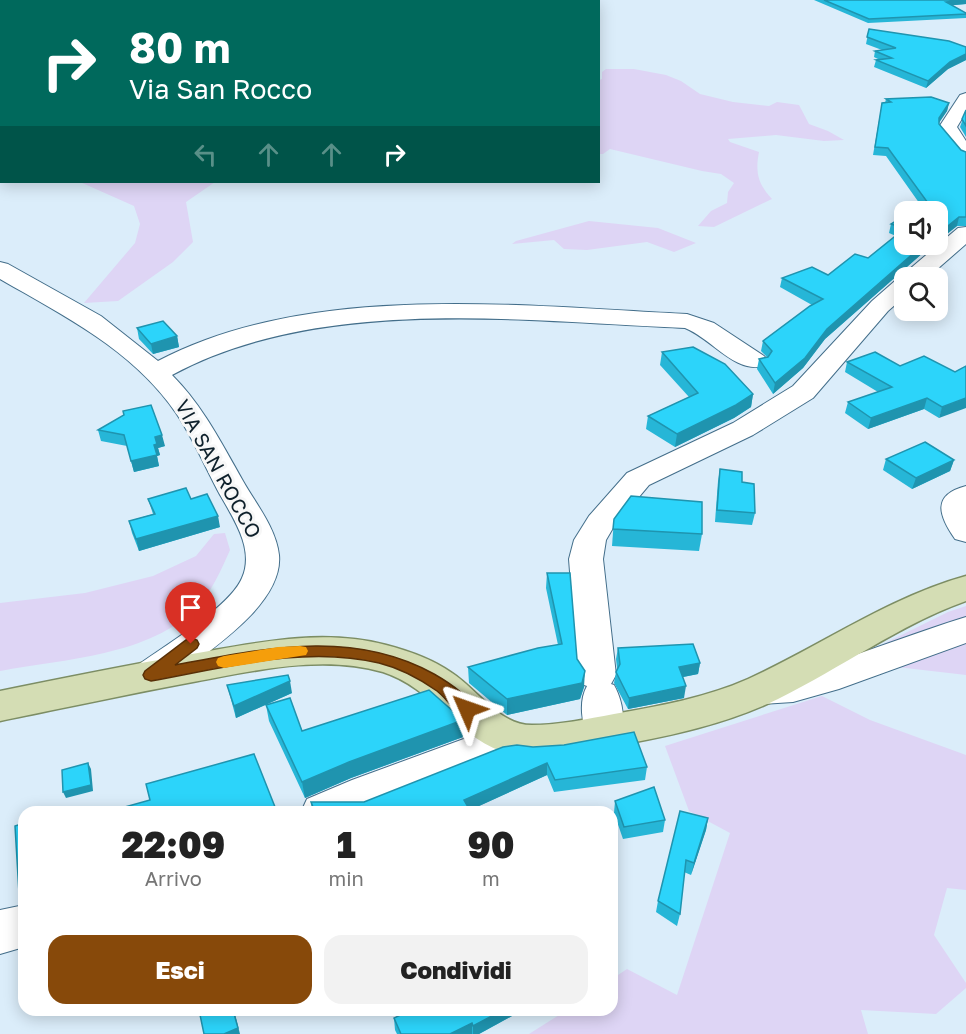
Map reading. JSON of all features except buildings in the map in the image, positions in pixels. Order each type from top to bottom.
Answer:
[{"type":"main road","points":[[0,706],[278,652],[342,652],[377,657],[403,664],[443,687],[479,721],[510,738],[530,741],[601,700],[686,717],[725,705],[762,690],[891,618],[966,588]]},
{"type":"street","points":[[962,146],[948,131],[948,127],[964,106]]},
{"type":"street","points":[[926,267],[966,233]]},
{"type":"street","name":"VIA SAN ROCCO","points":[[0,269],[88,320],[156,373],[179,398],[250,520],[258,538],[263,560],[258,579],[247,597],[228,615],[151,675]]},
{"type":"street","points":[[601,700],[587,588],[586,560],[590,540],[600,523],[638,479],[743,429],[783,405],[804,378],[894,294]]},
{"type":"street","points":[[156,373],[206,348],[260,333],[365,317],[432,313],[687,321],[701,325],[738,352],[755,361]]},
{"type":"street","points":[[966,495],[956,504],[956,514],[960,525],[966,532]]},
{"type":"street","points":[[762,690],[793,688],[826,679],[966,630]]},
{"type":"street","points":[[336,806],[510,738]]},
{"type":"street","points":[[0,932],[18,928]]},
{"type":"shaded area","points":[[606,69],[634,69],[666,75],[681,81],[700,94],[733,102],[769,106],[777,102],[799,105],[809,124],[844,140],[824,141],[776,135],[728,139],[730,142],[759,152],[757,166],[759,177],[772,199],[714,227],[698,226],[711,211],[727,203],[728,192],[734,183],[721,174],[610,149],[600,154],[600,80],[602,72]]},
{"type":"shaded area","points":[[82,183],[214,183],[186,202],[193,242],[173,262],[118,301],[84,303],[135,243],[140,224],[134,206]]},
{"type":"shaded area","points":[[589,221],[658,228],[696,243],[674,252],[647,242],[587,250],[564,249],[554,240],[512,244]]},
{"type":"shaded area","points":[[225,533],[230,550],[216,579],[198,606],[179,623],[156,636],[105,653],[0,671],[0,603],[85,593],[153,576],[196,556],[214,534]]},
{"type":"shaded area","points":[[966,606],[966,623],[861,655],[948,612]]},
{"type":"shaded area","points":[[966,643],[966,675],[897,667]]},
{"type":"shaded area","points":[[822,696],[870,720],[966,755],[966,890],[947,888],[934,935],[966,983],[966,988],[936,1014],[861,1010],[868,1034],[529,1034],[558,1016],[618,1016],[618,975],[627,969],[677,995],[730,833],[689,811],[665,746]]},
{"type":"slow traffic","points":[[224,662],[278,652],[300,651]]},
{"type":"route","points":[[191,644],[151,675],[278,652],[342,652],[377,657],[403,664],[443,687],[467,709]]}]
